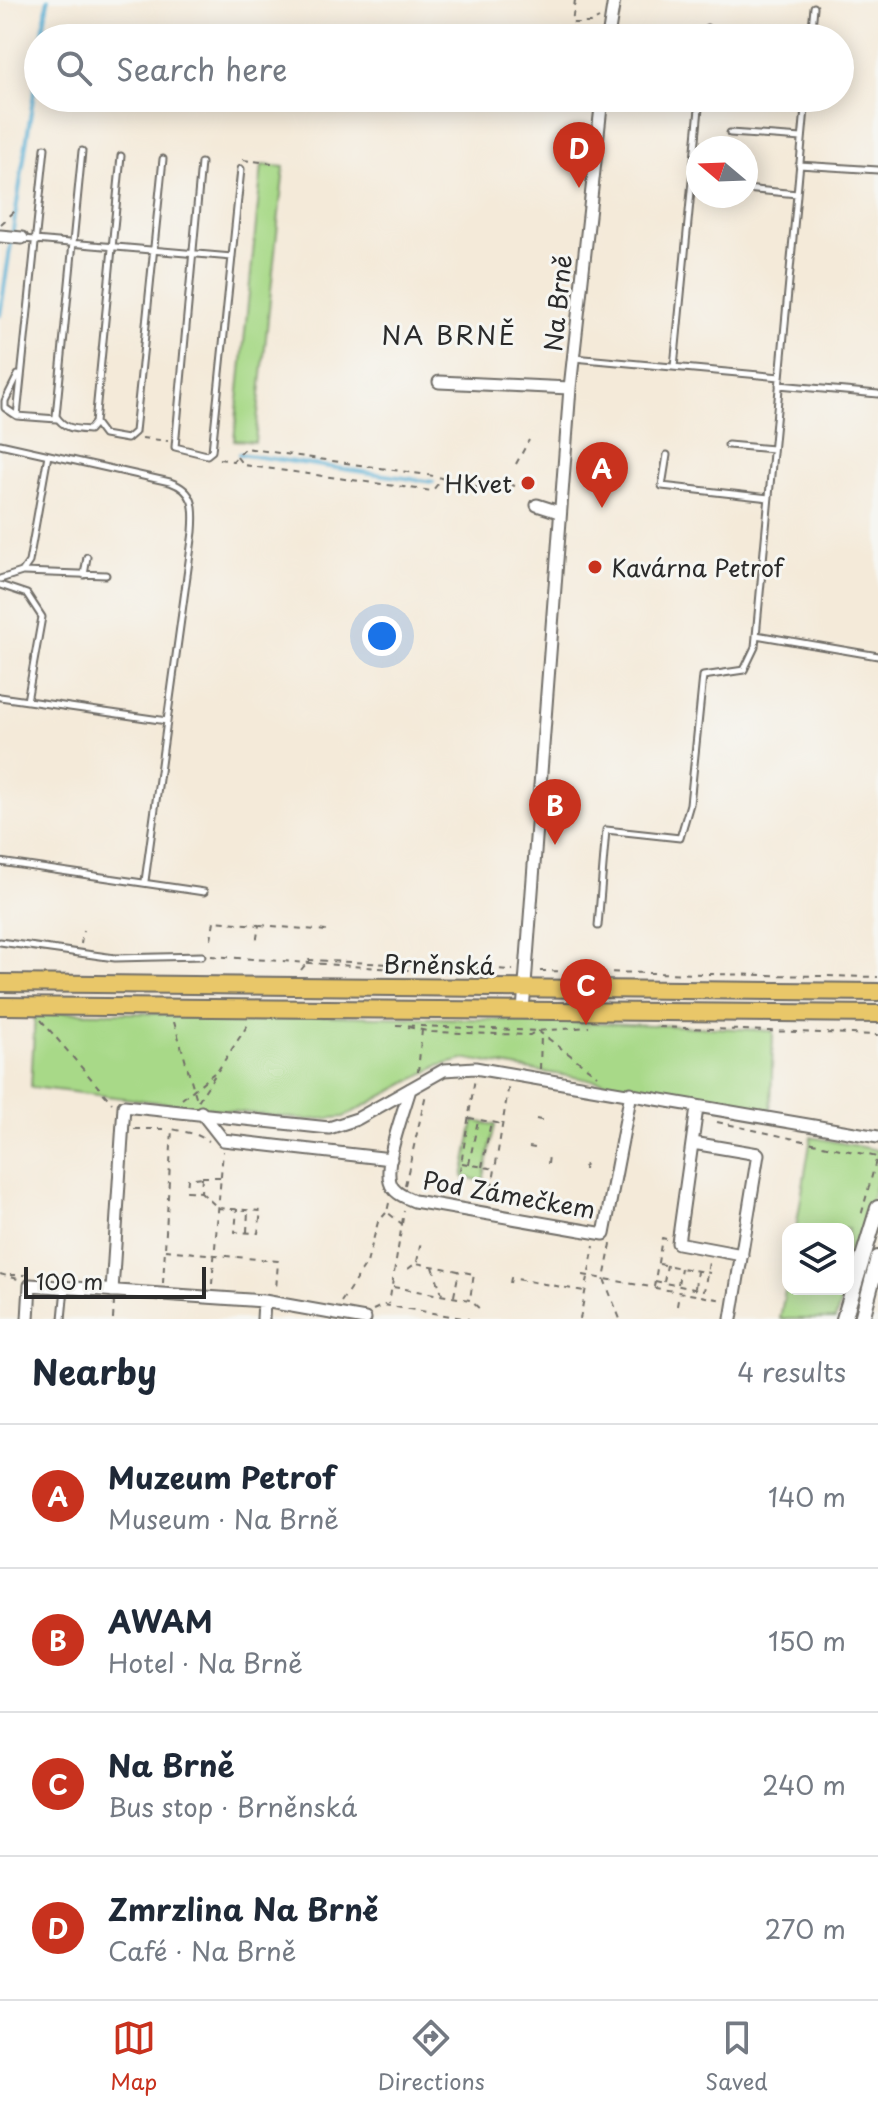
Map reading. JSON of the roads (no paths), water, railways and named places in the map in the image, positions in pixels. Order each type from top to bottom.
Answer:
[{"type":"main road","name":"Brněnská","points":[[0,983],[878,992]]},
{"type":"main road","name":"Brněnská","points":[[0,1006],[878,1014]]},
{"type":"street","points":[[610,24],[614,0]]},
{"type":"street","name":"Na Brně","points":[[523,1011],[559,512],[600,112]]},
{"type":"street","points":[[1,232],[29,239]]},
{"type":"street","points":[[439,382],[570,388]]},
{"type":"street","points":[[537,505],[559,512]]},
{"type":"street","points":[[113,1296],[119,1106],[168,1110],[200,1107],[329,1128],[357,1119],[444,1070],[475,1068],[631,1093],[697,1113],[878,1137]]},
{"type":"street","name":"Pod Zámečkem","points":[[413,1087],[391,1159],[390,1182],[393,1187],[406,1197],[454,1208],[600,1233],[631,1093]]},
{"type":"street","name":"Pod Zámečkem","points":[[200,1107],[223,1140],[391,1159]]},
{"type":"street","points":[[697,1113],[679,1241],[742,1255]]},
{"type":"street","points":[[693,1143],[758,1154],[731,1319]]},
{"type":"street","points":[[844,1319],[878,1208]]},
{"type":"street","points":[[862,1319],[878,1258]]},
{"type":"street","points":[[28,1319],[30,1285],[65,1287],[113,1296],[163,1294],[270,1302],[365,1319]]},
{"type":"street","points":[[263,1319],[270,1302]]},
{"type":"lane","points":[[812,24],[814,7]]},
{"type":"lane","points":[[698,136],[699,112]]},
{"type":"lane","points":[[598,926],[606,830],[680,838],[690,804],[703,676],[744,670],[755,647],[805,112]]},
{"type":"lane","points":[[730,133],[802,138]]},
{"type":"lane","points":[[17,416],[29,239],[45,148]]},
{"type":"lane","points":[[57,419],[82,151]]},
{"type":"lane","points":[[21,371],[5,401],[5,408],[17,416],[57,419],[76,429],[89,430],[95,423],[121,156]]},
{"type":"lane","points":[[95,423],[110,438],[127,439],[135,432],[163,159]]},
{"type":"lane","points":[[201,163],[175,438],[177,450],[207,455],[212,451],[241,169]]},
{"type":"lane","points":[[799,165],[878,170]]},
{"type":"lane","points":[[758,190],[797,194]]},
{"type":"lane","points":[[674,367],[692,208]]},
{"type":"lane","points":[[29,239],[232,257]]},
{"type":"lane","points":[[573,358],[780,377]]},
{"type":"lane","points":[[779,385],[878,394]]},
{"type":"lane","points":[[0,444],[170,482],[191,495],[195,506],[145,881]]},
{"type":"lane","points":[[728,445],[773,449]]},
{"type":"lane","points":[[22,572],[30,558],[48,455]]},
{"type":"lane","points":[[667,455],[662,486],[769,498]]},
{"type":"lane","points":[[84,575],[87,557]]},
{"type":"lane","points":[[0,582],[22,572],[106,575]]},
{"type":"lane","points":[[0,582],[27,594],[42,617],[27,701]]},
{"type":"lane","points":[[756,635],[878,656]]},
{"type":"lane","points":[[0,697],[167,721]]},
{"type":"lane","points":[[0,862],[204,892]]},
{"type":"lane","points":[[0,942],[115,958],[202,956]]},
{"type":"lane","points":[[62,1319],[65,1287]]},
{"type":"waterway","points":[[44,24],[48,0]]},
{"type":"waterway","points":[[0,315],[31,112]]},
{"type":"waterway","points":[[239,454],[433,482]]},
{"type":"place","name":"Zmrzlina Na Brně","points":[[579,188]]},
{"type":"place","name":"HKvet","points":[[528,483]]},
{"type":"place","name":"Muzeum Petrof","points":[[602,508]]},
{"type":"place","name":"Kavárna Petrof","points":[[595,567]]},
{"type":"place","name":"AWAM","points":[[555,845]]},
{"type":"place","name":"Na Brně","points":[[586,1025]]},
{"type":"district","name":"NA BRNĚ","points":[[449,334]]}]
